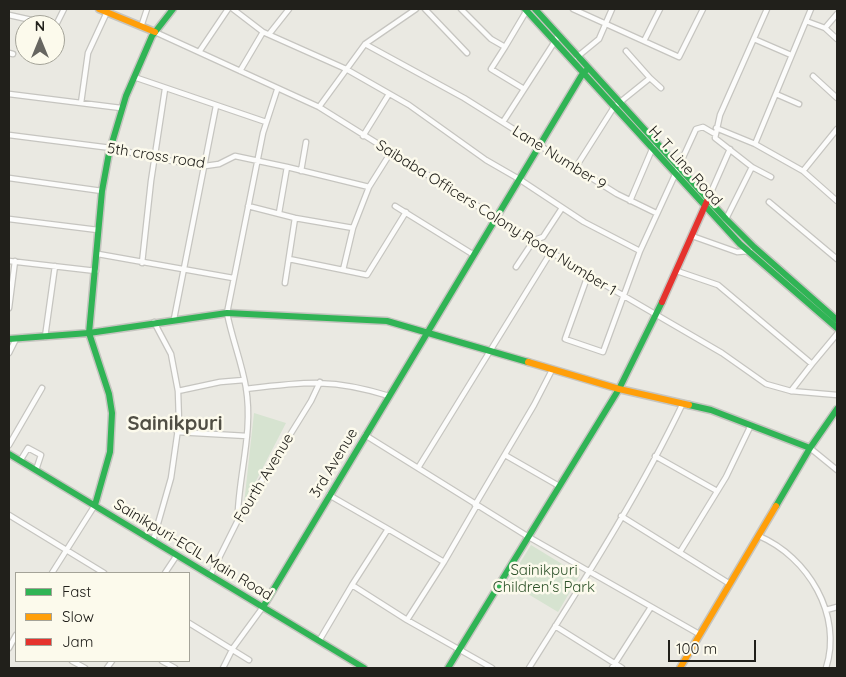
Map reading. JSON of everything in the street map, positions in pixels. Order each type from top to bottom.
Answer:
[{"type":"street","points":[[100,9],[155,32]]},
{"type":"street","points":[[141,27],[147,9]]},
{"type":"street","points":[[53,572],[95,505],[110,452],[112,413],[109,394],[89,333],[98,254],[98,230],[102,191],[111,148],[121,108],[134,77],[155,32],[173,9]]},
{"type":"street","points":[[199,52],[228,9]]},
{"type":"street","points":[[233,9],[263,32],[346,69],[409,105],[486,160],[519,179],[584,222],[640,251]]},
{"type":"street","points":[[270,34],[289,9]]},
{"type":"street","points":[[319,107],[365,44],[416,9]]},
{"type":"street","points":[[426,9],[467,53]]},
{"type":"street","points":[[461,9],[491,39],[505,47]]},
{"type":"street","points":[[524,89],[491,69],[526,9]]},
{"type":"street","name":"H. T. Line Road","points":[[526,9],[554,41],[575,59],[706,202],[748,252],[837,328]]},
{"type":"street","name":"H. T. Line Road","points":[[535,9],[559,34],[575,59]]},
{"type":"street","points":[[573,9],[679,57],[703,9]]},
{"type":"street","points":[[575,59],[599,39],[612,9]]},
{"type":"street","points":[[644,42],[660,9]]},
{"type":"street","points":[[767,9],[715,134],[719,144],[730,149],[752,167],[771,177]]},
{"type":"street","points":[[755,144],[810,9]]},
{"type":"street","points":[[81,103],[88,53],[107,12]]},
{"type":"street","points":[[825,28],[837,14]]},
{"type":"street","points":[[806,21],[825,28],[837,39]]},
{"type":"street","name":"Saibaba Officers Colony Road Number 1","points":[[155,32],[277,90],[319,107],[622,296],[722,354],[766,384],[791,391],[837,395]]},
{"type":"street","points":[[240,71],[263,32]]},
{"type":"street","points":[[503,122],[559,34]]},
{"type":"street","points":[[754,39],[791,55]]},
{"type":"street","name":"Lane Number 9","points":[[365,44],[464,98],[630,201],[656,213]]},
{"type":"street","points":[[626,51],[661,88]]},
{"type":"street","name":"3rd Avenue","points":[[263,607],[426,333],[586,71]]},
{"type":"street","points":[[813,76],[837,98]]},
{"type":"street","points":[[134,77],[266,122]]},
{"type":"street","points":[[576,167],[616,105],[650,78]]},
{"type":"street","points":[[142,263],[165,89]]},
{"type":"street","points":[[241,514],[238,511],[238,502],[247,450],[246,389],[232,340],[227,313],[257,161],[266,122],[277,90]]},
{"type":"street","points":[[9,94],[121,108]]},
{"type":"street","points":[[363,136],[389,94]]},
{"type":"street","points":[[776,94],[800,104]]},
{"type":"street","points":[[174,319],[216,106]]},
{"type":"street","points":[[588,275],[565,339],[603,352],[640,251],[696,129],[703,127],[715,134]]},
{"type":"street","points":[[716,128],[755,144],[803,170],[837,200]]},
{"type":"street","points":[[803,170],[837,129]]},
{"type":"street","name":"5th cross road","points":[[9,135],[111,148],[155,158],[205,166],[219,164],[235,156],[369,187]]},
{"type":"street","points":[[301,170],[306,142]]},
{"type":"street","points":[[630,201],[654,146]]},
{"type":"street","points":[[448,668],[527,536],[619,389],[677,271],[730,149]]},
{"type":"street","points":[[344,270],[354,228],[369,187],[392,152]]},
{"type":"street","points":[[279,214],[287,167]]},
{"type":"street","points":[[726,219],[752,167]]},
{"type":"street","points":[[9,178],[102,191]]},
{"type":"street","name":"H. T. Line Road","points":[[706,202],[837,320]]},
{"type":"street","points":[[769,202],[837,260]]},
{"type":"street","points":[[248,206],[295,218],[354,228]]},
{"type":"street","points":[[395,206],[474,255]]},
{"type":"street","points":[[516,267],[534,240],[543,237],[562,208]]},
{"type":"street","points":[[289,259],[367,275],[406,212]]},
{"type":"street","points":[[285,283],[295,218]]},
{"type":"street","points":[[9,219],[98,230]]},
{"type":"street","points":[[692,236],[737,252],[748,252],[754,247]]},
{"type":"street","points":[[418,468],[551,252]]},
{"type":"street","points":[[98,254],[233,278]]},
{"type":"street","points":[[9,261],[96,271]]},
{"type":"street","points":[[9,308],[14,262]]},
{"type":"street","points":[[45,337],[55,266]]},
{"type":"street","points":[[677,271],[718,285],[812,364]]},
{"type":"street","points":[[9,353],[12,339],[89,333],[174,319],[227,313],[387,321],[619,389],[711,410],[810,448],[837,470]]},
{"type":"street","points":[[153,541],[171,478],[178,432],[178,391],[171,354],[154,322]]},
{"type":"street","points":[[791,391],[837,334]]},
{"type":"street","points":[[407,620],[444,562],[552,370]]},
{"type":"street","points":[[178,391],[220,382],[244,380]]},
{"type":"street","points":[[246,389],[320,382],[356,386],[389,396]]},
{"type":"street","name":"Fourth Avenue","points":[[210,576],[241,514],[311,401],[320,382]]},
{"type":"street","points":[[9,445],[42,388]]},
{"type":"street","points":[[529,668],[622,516],[683,403]]},
{"type":"street","points":[[680,668],[810,448],[837,409]]},
{"type":"street","points":[[680,552],[726,477],[752,425]]},
{"type":"street","points":[[178,432],[247,436]]},
{"type":"street","points":[[365,435],[527,536],[699,634]]},
{"type":"street","points":[[20,461],[28,448],[40,455],[36,470]]},
{"type":"street","name":"Sainikpuri-ECIL Main Road","points":[[9,454],[364,668]]},
{"type":"street","points":[[505,456],[559,486]]},
{"type":"street","points":[[655,456],[717,491]]},
{"type":"street","points":[[329,495],[444,562]]},
{"type":"street","points":[[9,515],[102,572]]},
{"type":"street","points":[[622,516],[730,584]]},
{"type":"street","points":[[319,642],[352,585],[388,529]]},
{"type":"street","points":[[759,536],[776,543],[810,575],[826,610],[831,652],[826,668]]},
{"type":"street","points":[[167,572],[177,555]]},
{"type":"street","points":[[352,585],[407,620],[492,668]]},
{"type":"street","points":[[223,668],[232,648],[263,607]]},
{"type":"street","points":[[614,666],[651,607]]},
{"type":"street","points":[[826,610],[837,607]]},
{"type":"street","points":[[190,624],[249,660]]},
{"type":"street","points":[[555,626],[614,666],[622,668]]},
{"type":"street","points":[[9,648],[15,637]]},
{"type":"street","points":[[74,662],[85,668]]},
{"type":"street","points":[[164,662],[175,668]]},
{"type":"green space","points":[[254,413],[286,423],[244,504]]},
{"type":"green space","name":"Sainikpuri Children's Park","points":[[531,545],[580,575],[558,612],[508,582]]},
{"type":"traffic: fast","points":[[95,505],[110,452],[112,413],[109,394],[89,333],[102,191],[109,153],[126,96],[152,36],[173,9]]},
{"type":"traffic: fast","points":[[525,9],[740,244],[837,328]]},
{"type":"traffic: fast","points":[[535,9],[726,219],[754,247],[837,320]]},
{"type":"traffic: fast","points":[[263,607],[583,73],[588,69]]},
{"type":"traffic: fast","points":[[448,668],[619,389],[662,302]]},
{"type":"traffic: fast","points":[[9,339],[89,333],[227,313],[387,321],[528,362]]},
{"type":"traffic: fast","points":[[689,405],[711,410],[810,448]]},
{"type":"traffic: fast","points":[[776,506],[810,448],[837,409]]},
{"type":"traffic: fast","points":[[9,454],[364,668]]},
{"type":"traffic: slow","points":[[99,9],[155,32]]},
{"type":"traffic: slow","points":[[528,362],[619,389],[689,405]]},
{"type":"traffic: slow","points":[[680,668],[776,506]]},
{"type":"traffic: jam","points":[[662,302],[708,199]]},
{"type":"district","name":"Sainikpuri","points":[[175,424]]}]
